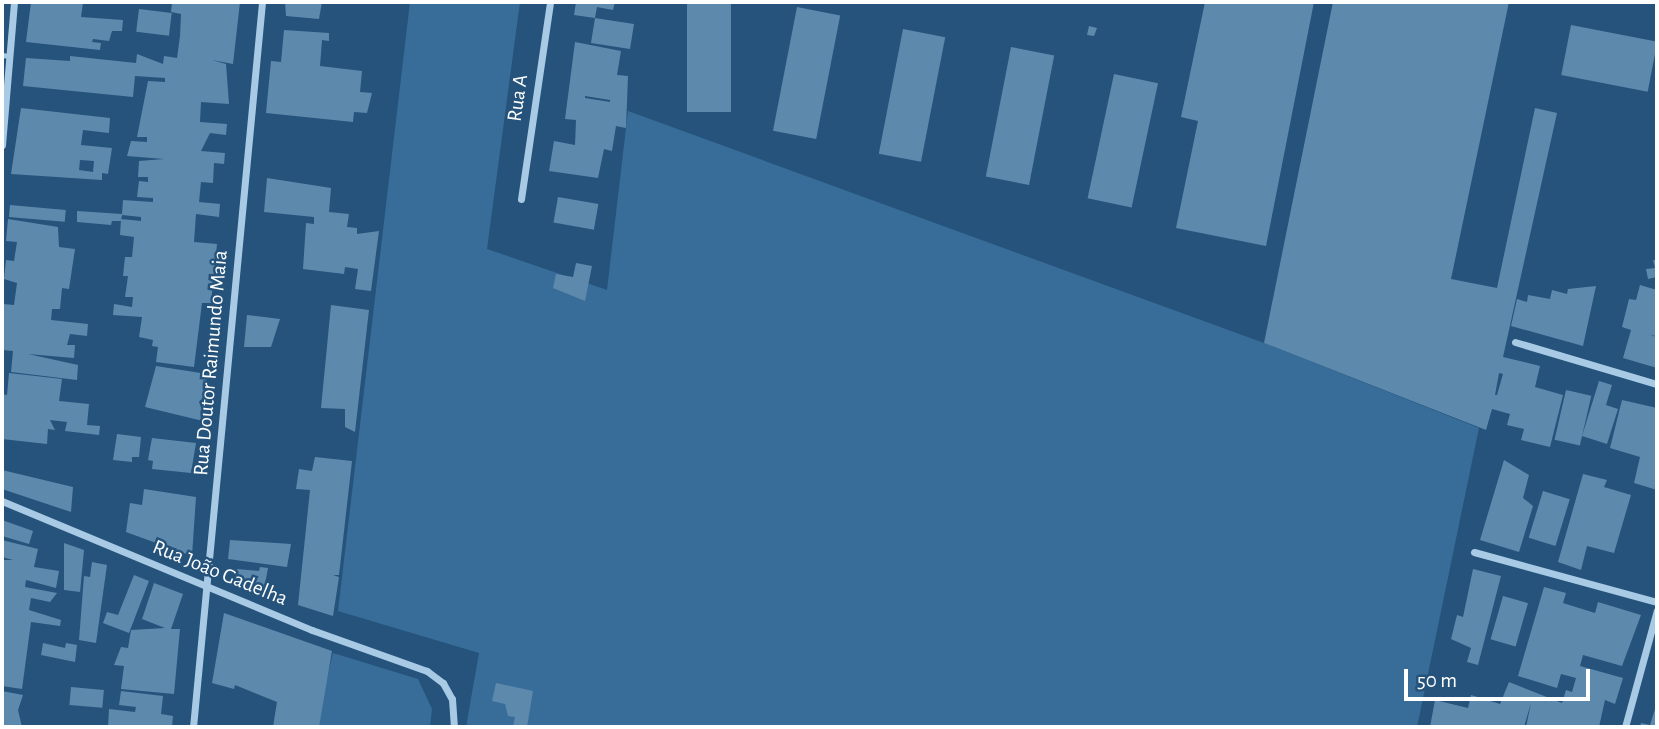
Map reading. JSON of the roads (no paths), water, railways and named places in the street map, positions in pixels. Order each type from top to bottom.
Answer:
[{"type":"street","points":[[2,145],[6,55],[14,2]]},
{"type":"street","name":"Rua Doutor Raimundo Maia","points":[[193,727],[262,2]]},
{"type":"street","name":"Rua A","points":[[521,199],[550,2]]},
{"type":"street","points":[[1515,342],[1657,384]]},
{"type":"street","name":"Rua João Gadelha","points":[[2,501],[208,589],[427,671],[443,683],[452,699],[454,727]]},
{"type":"street","points":[[1474,552],[1657,602]]},
{"type":"street","points":[[1625,727],[1657,611]]}]
